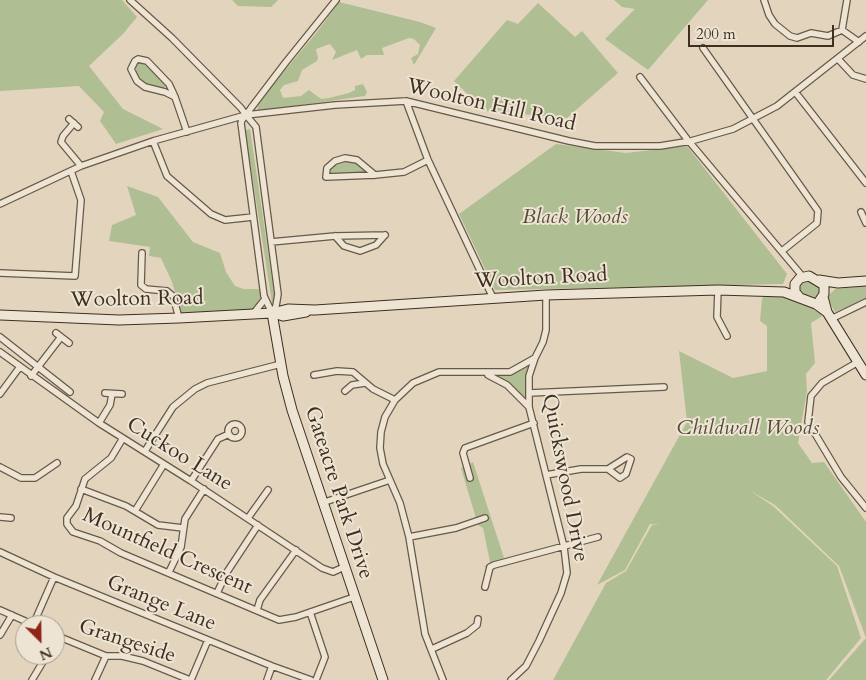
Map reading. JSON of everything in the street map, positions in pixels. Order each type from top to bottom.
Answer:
[{"type":"street","points":[[130,0],[178,44],[255,124],[278,294],[273,313]]},
{"type":"street","points":[[273,313],[265,299],[241,123],[336,0]]},
{"type":"street","points":[[764,0],[769,15],[775,24],[790,36],[797,38],[811,33],[828,36],[842,30]]},
{"type":"street","points":[[842,30],[847,0]]},
{"type":"street","points":[[842,30],[859,42]]},
{"type":"street","name":"Woolton Hill Road","points":[[0,204],[71,170],[153,141],[246,116],[335,105],[406,101],[594,146],[660,146],[691,141],[733,129],[754,119],[796,93],[839,60],[866,36]]},
{"type":"street","points":[[703,48],[819,214],[815,224],[782,251]]},
{"type":"street","points":[[175,97],[165,92],[145,87],[137,82],[131,69],[135,61],[138,59],[147,61],[170,84],[175,97],[187,132]]},
{"type":"street","points":[[839,60],[853,75],[866,79]]},
{"type":"street","points":[[640,77],[802,277]]},
{"type":"street","points":[[796,93],[866,183]]},
{"type":"street","points":[[406,101],[428,160],[493,298]]},
{"type":"street","points":[[74,123],[63,136],[61,142],[81,166]]},
{"type":"street","points":[[153,141],[168,176],[211,214],[225,220],[253,218]]},
{"type":"street","points":[[375,175],[357,160],[345,158],[336,161],[327,168],[326,177],[375,175],[404,172],[428,160]]},
{"type":"street","points":[[0,273],[71,277],[75,275],[81,200],[71,170]]},
{"type":"street","points":[[861,212],[866,222]]},
{"type":"street","points":[[271,242],[334,236],[384,235],[376,245],[360,251],[344,246],[334,236]]},
{"type":"street","points":[[142,253],[141,285],[146,289],[166,291],[173,296],[179,318]]},
{"type":"street","points":[[866,281],[838,283],[819,280],[809,276],[802,277],[795,284],[795,292],[800,298],[810,302],[828,315],[866,375]]},
{"type":"street","points":[[819,280],[824,285],[828,315]]},
{"type":"street","points":[[810,302],[816,302],[838,283]]},
{"type":"street","name":"Woolton Road","points":[[769,290],[795,284]]},
{"type":"street","points":[[718,290],[717,318],[727,336]]},
{"type":"street","name":"Woolton Road","points":[[0,315],[118,320],[179,318],[252,315],[288,309],[315,310],[546,295],[718,290],[769,290],[784,292],[800,298]]},
{"type":"street","points":[[278,294],[288,309]]},
{"type":"street","name":"Quickswood Drive","points":[[511,680],[526,666],[561,593],[567,573],[564,547],[529,407],[529,376],[546,330],[546,295]]},
{"type":"street","points":[[252,315],[260,308],[265,299]]},
{"type":"street","points":[[828,315],[866,302]]},
{"type":"street","name":"Woolton Road","points":[[273,313],[292,315],[315,310]]},
{"type":"street","name":"Gateacre Park Drive","points":[[273,313],[280,364],[292,410],[383,680]]},
{"type":"street","points":[[31,376],[58,335],[69,344]]},
{"type":"street","points":[[0,337],[70,392]]},
{"type":"street","name":"Cuckoo Lane","points":[[0,352],[19,368],[98,423],[192,481],[328,571],[344,567]]},
{"type":"street","points":[[443,680],[422,623],[409,537],[400,503],[383,464],[380,448],[385,417],[395,400],[413,383],[439,372],[485,374],[514,371],[535,358]]},
{"type":"street","points":[[858,362],[822,383],[812,396],[808,422],[841,476],[866,508]]},
{"type":"street","points":[[145,451],[173,407],[195,389],[208,383],[280,364]]},
{"type":"street","points":[[0,394],[19,368]]},
{"type":"street","points":[[314,374],[337,371],[353,372],[373,389],[395,400]]},
{"type":"street","points":[[485,374],[507,385],[529,407]]},
{"type":"street","points":[[345,391],[352,385],[366,383]]},
{"type":"street","points":[[529,393],[664,387]]},
{"type":"street","points":[[105,393],[122,394]]},
{"type":"street","points":[[98,423],[110,405],[112,394]]},
{"type":"street","points":[[470,478],[463,453],[465,448],[534,423]]},
{"type":"street","points":[[192,481],[218,439],[229,434]]},
{"type":"street","name":"Mountfield Crescent","points":[[123,438],[111,458],[84,479],[76,506],[68,518],[67,524],[73,532],[100,541],[120,553],[284,620],[354,597]]},
{"type":"street","points":[[0,467],[21,478],[34,478],[57,463]]},
{"type":"street","points":[[135,512],[164,464]]},
{"type":"street","points":[[546,475],[581,469],[608,469]]},
{"type":"street","points":[[322,503],[390,480]]},
{"type":"street","points":[[81,489],[135,512],[158,525],[182,528]]},
{"type":"street","points":[[168,572],[181,546],[182,528],[185,519],[204,489]]},
{"type":"street","points":[[248,518],[268,490]]},
{"type":"street","points":[[0,517],[10,518]]},
{"type":"street","points":[[409,537],[456,528],[485,518]]},
{"type":"street","points":[[217,593],[226,572],[258,525]]},
{"type":"street","points":[[485,587],[490,568],[494,565],[598,538]]},
{"type":"street","points":[[256,610],[267,590],[296,550]]},
{"type":"street","name":"Grange Lane","points":[[0,552],[54,577],[272,666],[311,680]]},
{"type":"street","points":[[38,615],[54,577]]},
{"type":"street","points":[[0,610],[15,616]]},
{"type":"street","points":[[310,612],[325,656],[316,680]]},
{"type":"street","points":[[0,635],[12,615]]},
{"type":"street","points":[[432,650],[467,633],[477,625],[478,619]]},
{"type":"street","name":"Grangeside","points":[[65,640],[106,656],[122,656],[143,661],[190,680]]},
{"type":"street","points":[[190,680],[208,640]]},
{"type":"street","points":[[95,680],[106,656]]},
{"type":"street","points":[[32,680],[41,665]]},
{"type":"street","points":[[267,680],[272,666]]},
{"type":"green space","points":[[0,0],[122,0],[137,17],[123,34],[89,66],[123,109],[163,129],[116,144],[100,121],[104,112],[79,86],[0,91]]},
{"type":"green space","points":[[232,0],[278,0],[271,7],[238,6]]},
{"type":"green space","points":[[614,0],[708,0],[648,70],[605,39],[635,9],[622,7]]},
{"type":"green space","points":[[339,2],[420,22],[436,28],[414,65],[411,58],[418,54],[420,45],[414,39],[409,38],[382,48],[384,55],[367,55],[361,59],[357,50],[332,60],[336,52],[330,44],[316,49],[317,61],[302,70],[298,81],[284,85],[280,90],[283,98],[301,96],[309,90],[321,99],[329,98],[349,93],[355,90],[355,86],[363,84],[367,92],[365,96],[258,111],[257,104],[317,32]]},
{"type":"green space","points":[[538,3],[575,37],[582,31],[618,73],[567,118],[485,111],[454,81],[507,20],[518,24]]},
{"type":"green space","points":[[138,60],[144,61],[164,81],[166,86],[163,89],[154,89],[139,81],[133,68]]},
{"type":"green space","points":[[250,129],[275,299],[272,303],[245,130]]},
{"type":"green space","name":"Black Woods","points":[[556,144],[626,153],[687,146],[787,274],[783,284],[495,290],[459,214]]},
{"type":"green space","points":[[346,160],[357,162],[372,174],[327,175],[336,163]]},
{"type":"green space","points":[[127,186],[158,197],[193,242],[220,253],[226,272],[235,286],[244,289],[260,289],[264,296],[263,311],[183,318],[172,282],[161,258],[149,256],[150,247],[109,241],[112,225],[136,215]]},
{"type":"green space","points":[[807,280],[820,287],[821,291],[817,297],[812,298],[799,291],[800,282]]},
{"type":"green space","points":[[866,286],[866,300],[835,312],[829,301],[829,295],[835,289]]},
{"type":"green space","name":"Childwall Woods","points":[[765,294],[785,294],[815,306],[814,310],[824,315],[811,323],[815,363],[806,374],[807,391],[798,443],[812,463],[824,462],[866,522],[866,638],[839,566],[775,505],[749,490],[773,506],[837,566],[861,638],[826,680],[553,680],[606,583],[626,571],[652,525],[660,525],[650,524],[625,570],[597,585],[687,422],[679,351],[733,378],[767,371],[767,326],[760,321],[762,299]]},
{"type":"green space","points":[[531,360],[528,406],[509,387],[487,374],[512,369]]},
{"type":"green space","points":[[473,462],[504,558],[497,560],[489,568],[484,567],[490,562],[483,528],[478,525],[461,468]]},
{"type":"green space","points":[[866,638],[866,680],[829,680]]}]
